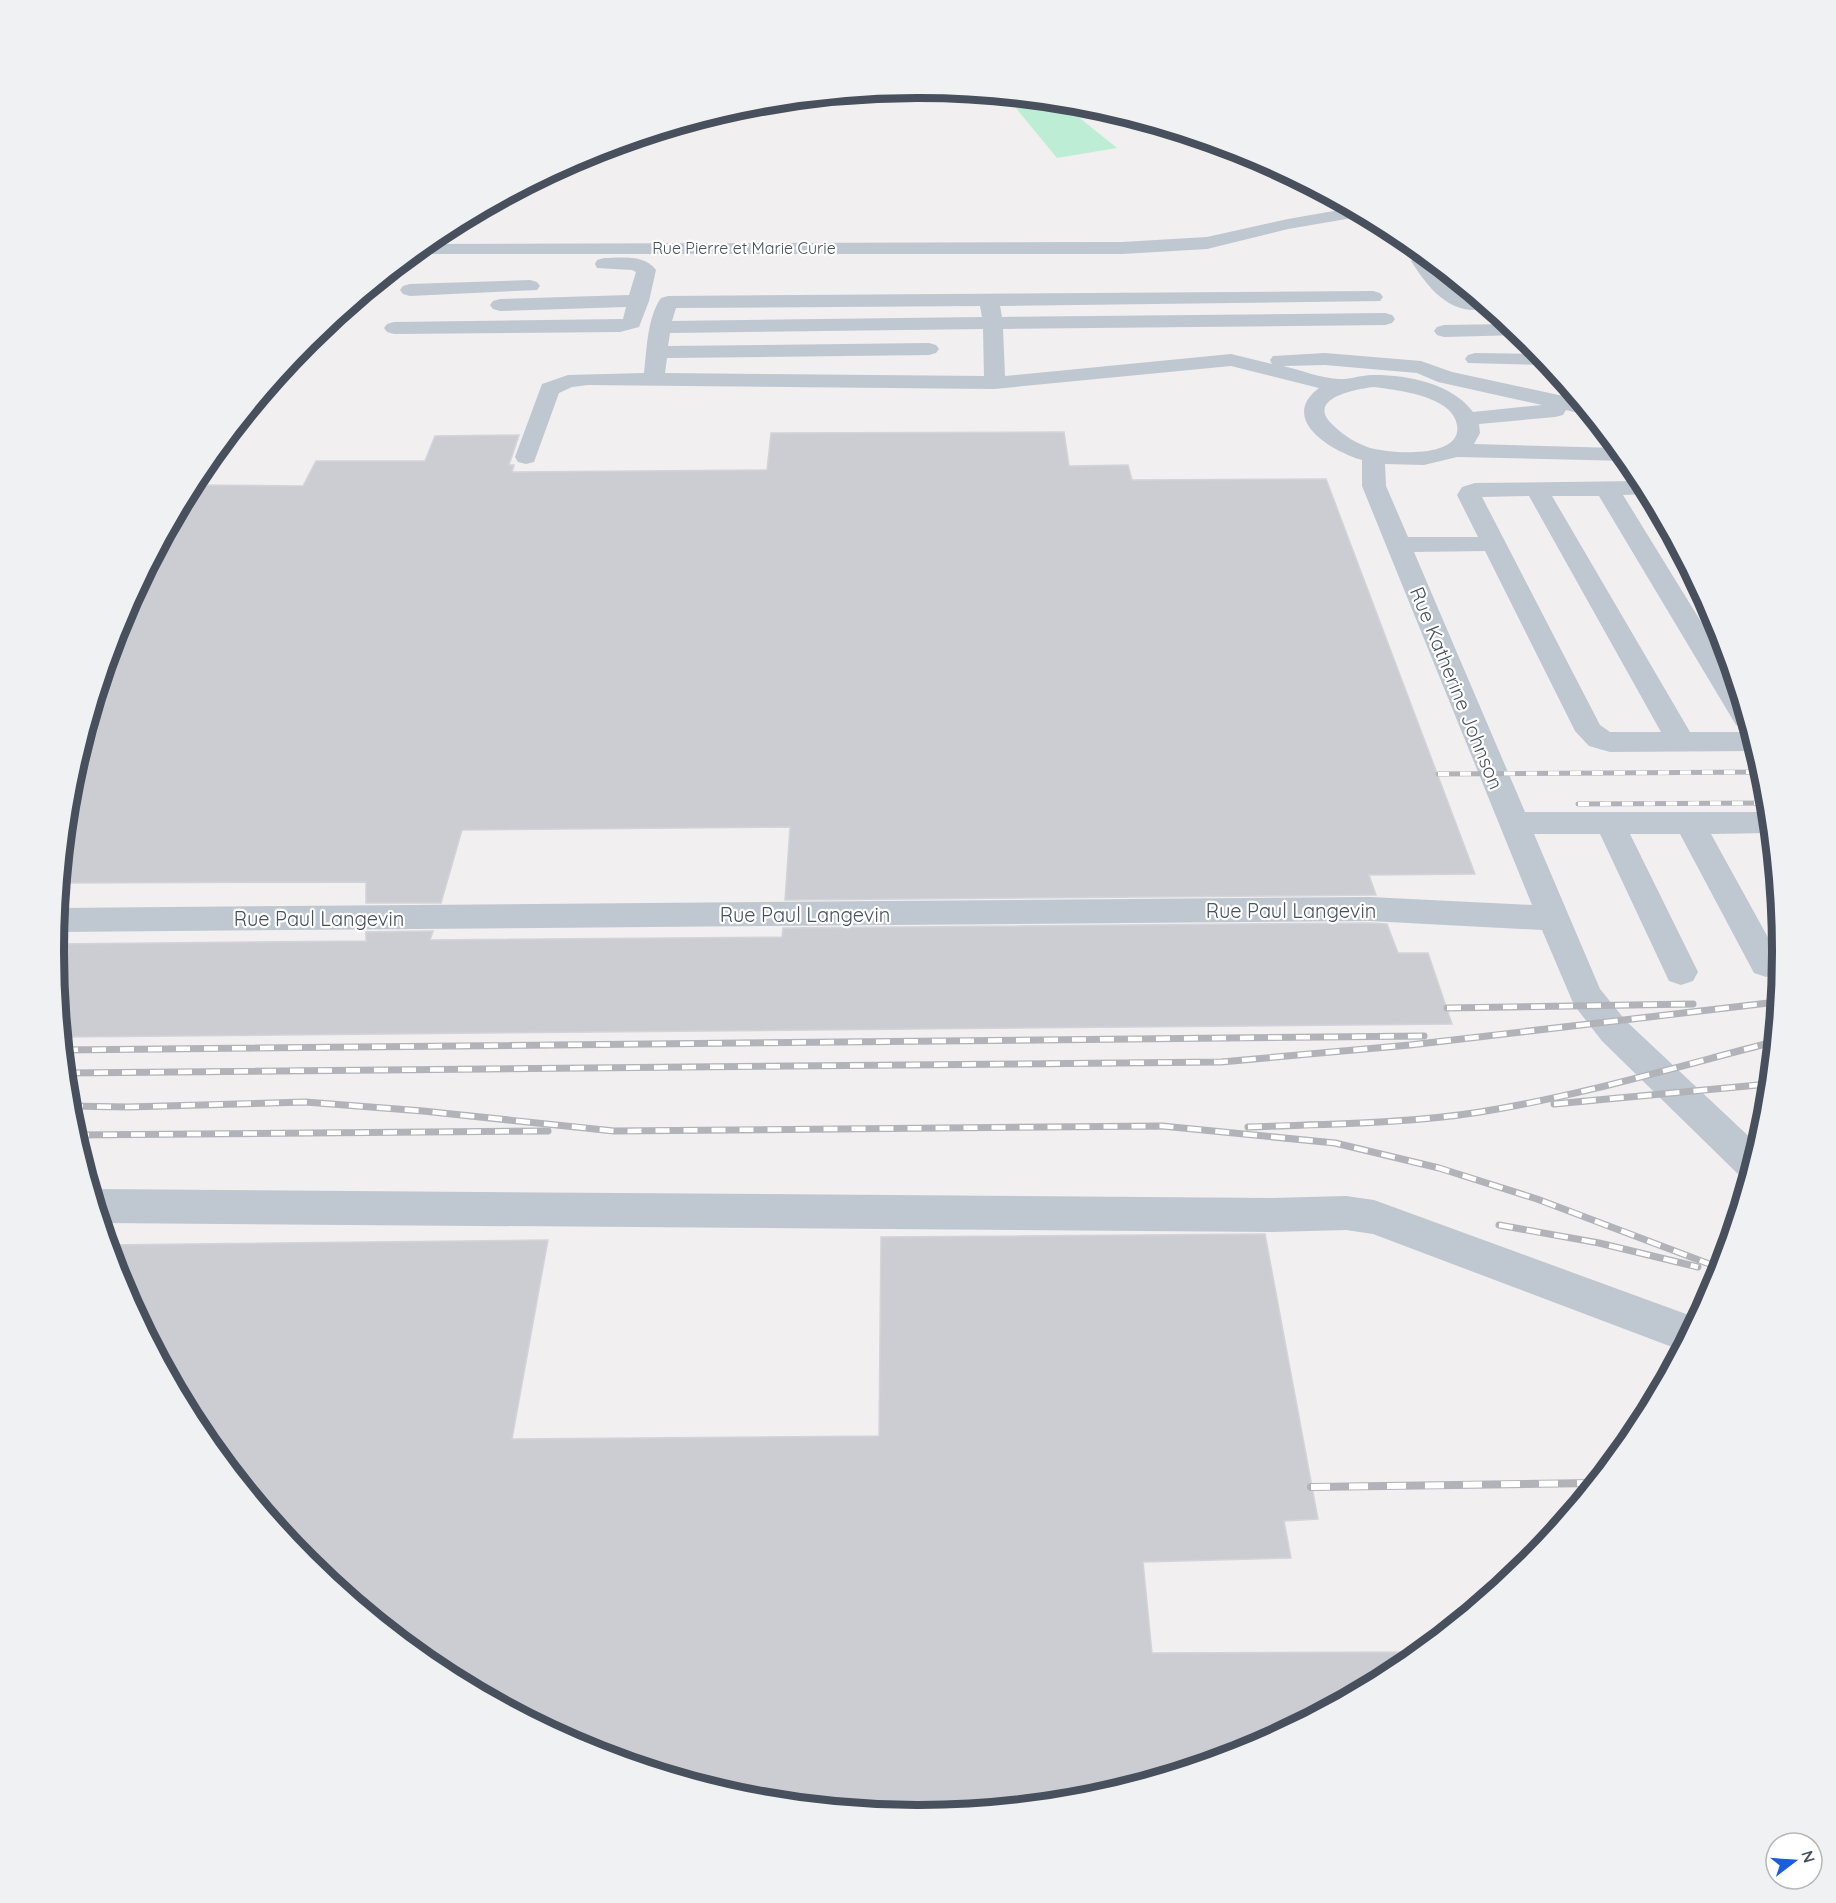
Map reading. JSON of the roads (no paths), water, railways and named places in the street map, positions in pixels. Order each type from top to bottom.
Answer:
[{"type":"street","name":"Rue Pierre et Marie Curie","points":[[422,258],[451,249],[1069,247],[1207,243],[1349,214]]},
{"type":"street","points":[[394,328],[620,326],[632,323],[646,270],[636,264],[421,258]]},
{"type":"street","points":[[1421,262],[1441,292],[1462,301],[1472,302]]},
{"type":"street","points":[[406,299],[641,292]]},
{"type":"street","points":[[654,381],[660,327],[668,302],[1373,297]]},
{"type":"street","points":[[990,299],[994,335],[994,383]]},
{"type":"street","points":[[660,327],[994,335],[1385,319]]},
{"type":"street","points":[[1444,331],[1503,330]]},
{"type":"street","points":[[994,335],[1019,345]]},
{"type":"street","points":[[1174,346],[1339,387]]},
{"type":"street","points":[[658,352],[929,349]]},
{"type":"street","points":[[526,457],[550,388],[568,381],[588,379],[994,383],[1231,360],[1325,359],[1417,376],[1456,406],[1467,419],[1470,432],[1467,439],[1455,450]]},
{"type":"street","points":[[1475,359],[1533,360]]},
{"type":"street","points":[[1573,405],[1446,376],[1417,376],[1339,387],[1323,395],[1317,403],[1315,416],[1321,428],[1336,441],[1373,455],[1401,459],[1435,457],[1455,450],[1612,455]]},
{"type":"street","points":[[1467,419],[1575,408]]},
{"type":"street","name":"Rue Katherine Johnson","points":[[1373,455],[1374,486],[1586,996],[1606,1022],[1745,1158]]},
{"type":"street","points":[[1635,488],[1470,492],[1469,495],[1589,732],[1599,739],[1610,742],[1745,742]]},
{"type":"street","points":[[1607,489],[1731,693]]},
{"type":"street","points":[[1537,490],[1681,742]]},
{"type":"street","points":[[1398,545],[1494,544]]},
{"type":"street","points":[[1513,823],[1761,823]]},
{"type":"street","points":[[1610,823],[1681,972]]},
{"type":"street","points":[[1690,823],[1766,964]]},
{"type":"street","name":"Rue Paul Langevin","points":[[65,920],[1370,909],[1552,918]]},
{"type":"street","points":[[104,1206],[1260,1215],[1346,1213],[1374,1217],[1682,1332]]},
{"type":"railway","points":[[1438,774],[1752,772]]},
{"type":"railway","points":[[1578,804],[1758,803]]},
{"type":"railway","points":[[74,1073],[1221,1062],[1410,1045],[1770,1003]]},
{"type":"railway","points":[[1447,1008],[1693,1004]]},
{"type":"railway","points":[[71,1050],[1424,1036]]},
{"type":"railway","points":[[1248,1127],[1393,1121],[1480,1112],[1591,1089],[1766,1044]]},
{"type":"railway","points":[[1554,1104],[1760,1085]]},
{"type":"railway","points":[[79,1106],[305,1102],[423,1111],[614,1131],[1162,1126],[1335,1143],[1439,1168],[1537,1199],[1712,1265]]},
{"type":"railway","points":[[85,1135],[548,1131]]},
{"type":"railway","points":[[1499,1225],[1599,1243],[1698,1267]]},
{"type":"railway","points":[[1311,1487],[1585,1483]]}]
